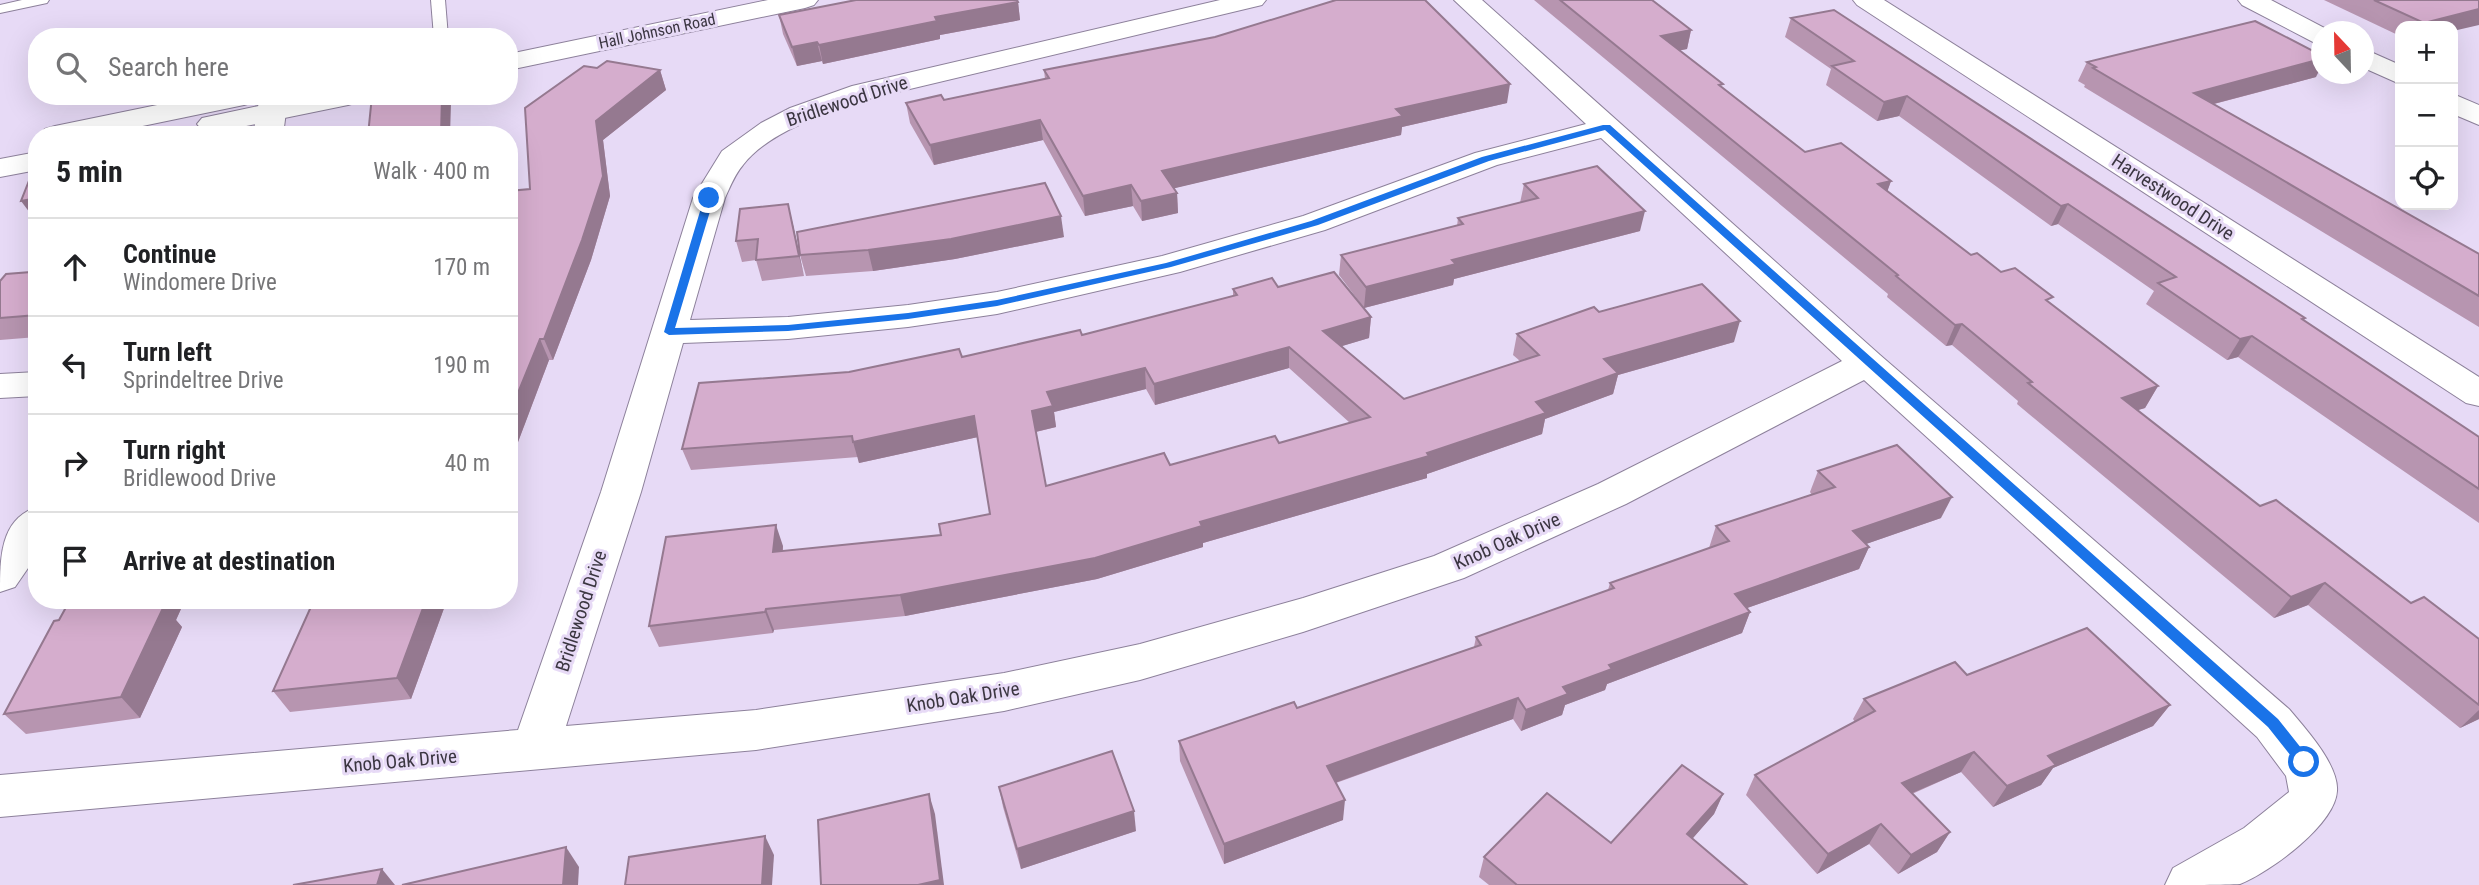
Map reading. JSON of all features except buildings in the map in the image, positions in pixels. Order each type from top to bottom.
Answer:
[{"type":"street","name":"Hall Johnson Road","points":[[518,40],[717,0]]},
{"type":"street","name":"Hall Johnson Road","points":[[518,60],[806,0]]},
{"type":"street","name":"Bridlewood Drive","points":[[535,750],[621,492],[709,198],[726,165],[742,147],[776,125],[880,87],[1253,0]]},
{"type":"street","points":[[1467,0],[1867,363],[2273,723],[2304,762],[2314,792],[2309,804],[2282,831],[2191,885]]},
{"type":"street","name":"Harvestwood Drive","points":[[1866,0],[2479,394]]},
{"type":"street","points":[[2251,0],[2311,30]]},
{"type":"street","points":[[2374,62],[2395,73]]},
{"type":"street","points":[[99,126],[200,105]]},
{"type":"street","points":[[209,126],[310,105]]},
{"type":"street","points":[[2458,106],[2479,116]]},
{"type":"street","points":[[669,332],[788,328],[908,316],[1049,291],[1168,265],[1314,223],[1486,159],[1606,127]]},
{"type":"street","points":[[0,146],[28,140]]},
{"type":"street","points":[[0,168],[28,162]]},
{"type":"street","name":"Knob Oak Drive","points":[[0,796],[756,730],[1004,692],[1140,662],[1290,619],[1461,562],[1612,494],[1867,363]]},
{"type":"street","points":[[0,386],[28,384]]},
{"type":"street","points":[[0,576],[28,535]]},
{"type":"lane","points":[[0,9],[42,0]]},
{"type":"lane","points":[[438,0],[440,28]]},
{"type":"route","points":[[709,198],[669,332],[788,328],[908,316],[997,303],[1168,265],[1314,223],[1486,159],[1606,127],[2273,723],[2304,762]]}]
